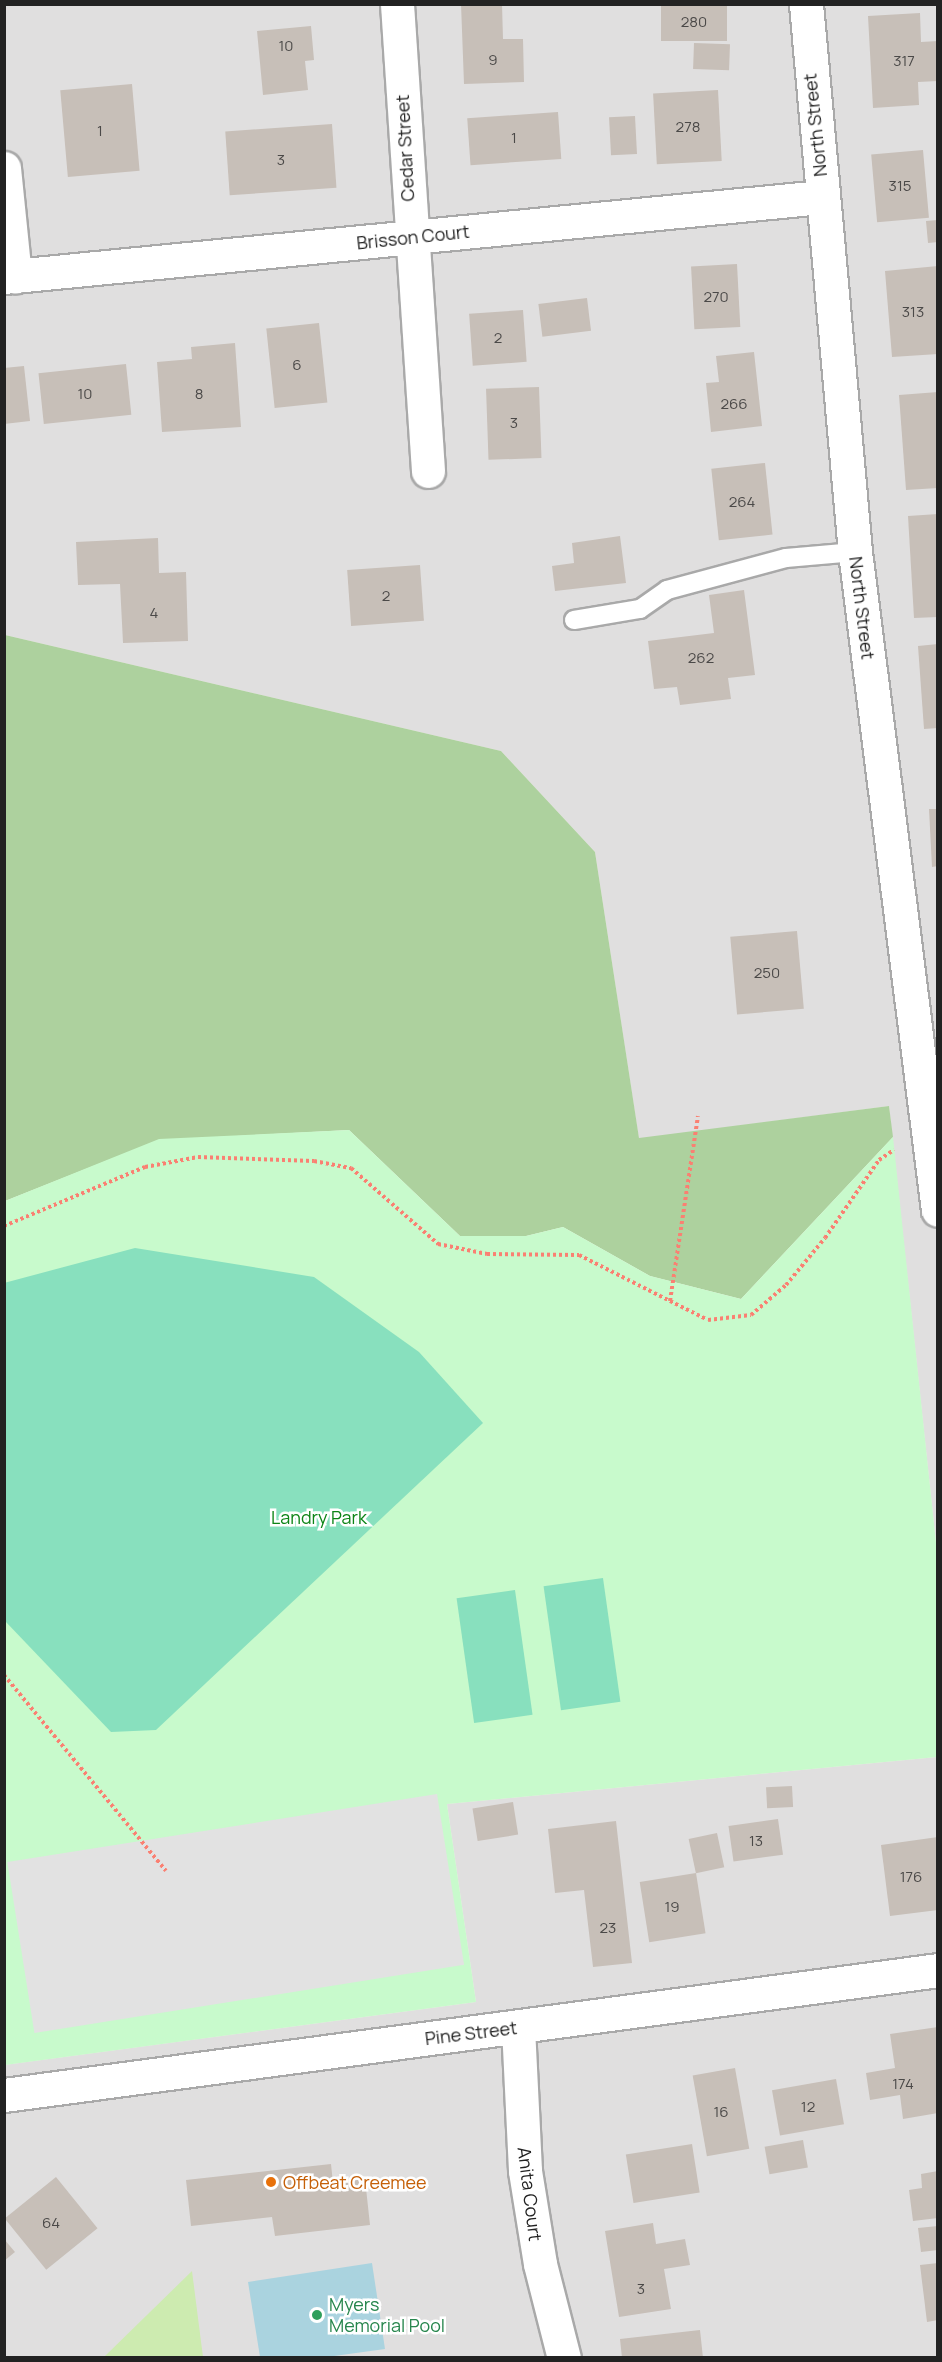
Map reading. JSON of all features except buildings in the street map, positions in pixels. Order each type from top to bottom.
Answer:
[{"type":"street","name":"Cedar Street","points":[[397,4],[428,471]]},
{"type":"street","name":"North Street","points":[[806,4],[855,552],[938,1210]]},
{"type":"street","points":[[4,168],[10,276]]},
{"type":"street","name":"Brisson Court","points":[[10,276],[822,197]]},
{"type":"street","name":"Pine Street","points":[[4,2095],[938,1970]]},
{"type":"street","name":"Anita Court","points":[[518,2027],[525,2171],[540,2264],[564,2358]]},
{"type":"lane","points":[[574,620],[640,609],[667,590],[786,558],[855,552]]},
{"type":"path","points":[[670,1301],[698,1116]]},
{"type":"path","points":[[4,1226],[145,1167],[198,1157],[314,1161],[351,1168],[438,1244],[487,1254],[579,1255],[708,1320],[751,1315],[786,1285],[825,1238],[879,1160],[927,1127]]},
{"type":"path","points":[[4,1675],[166,1871]]},
{"type":"shaded area","points":[[5,5],[937,5],[937,1552],[889,1106],[639,1139],[595,852],[501,751],[5,635]]},
{"type":"shaded area","points":[[937,1757],[937,2357],[5,2357],[4,2065],[476,2002],[447,1804]]},
{"type":"shaded area","points":[[437,1794],[464,1965],[34,2033],[7,1862]]},
{"type":"green space","points":[[5,635],[501,751],[595,852],[639,1138],[889,1106],[893,1137],[741,1299],[650,1276],[563,1227],[526,1236],[460,1236],[349,1130],[159,1140],[5,1201]]},
{"type":"green space","name":"Landry Park","points":[[349,1130],[460,1236],[526,1236],[563,1227],[650,1276],[741,1299],[893,1137],[937,1552],[937,1757],[447,1804],[476,2002],[5,2065],[5,1201],[159,1139]]},
{"type":"green space","points":[[135,1248],[314,1277],[419,1352],[483,1423],[156,1730],[111,1732],[5,1621],[4,1283]]},
{"type":"green space","points":[[603,1578],[620,1702],[561,1710],[544,1586]]},
{"type":"green space","points":[[515,1590],[533,1715],[474,1723],[457,1598]]},
{"type":"green space","points":[[192,2271],[203,2357],[104,2357]]},
{"type":"water","name":"Myers Memorial Pool","points":[[372,2263],[385,2349],[327,2357],[260,2357],[248,2282]]},
{"type":"place","name":"Offbeat Creemee","points":[[271,2182]]},
{"type":"place","name":"Myers Memorial Pool","points":[[317,2315]]}]
